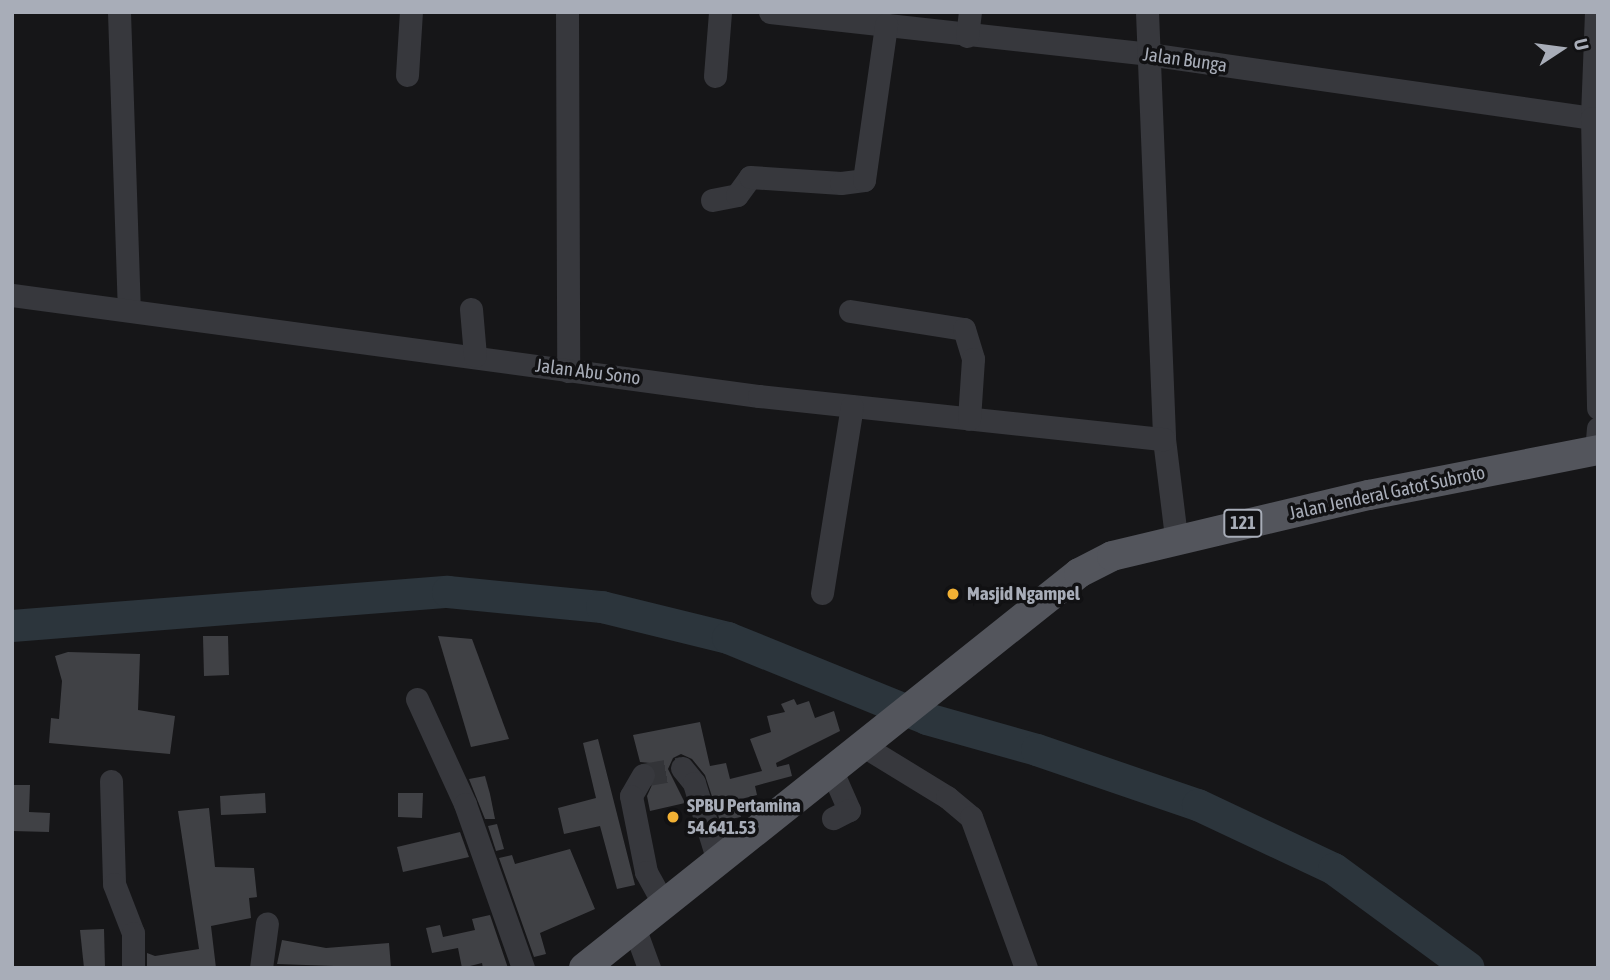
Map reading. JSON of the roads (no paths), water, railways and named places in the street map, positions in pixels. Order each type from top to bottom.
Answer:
[{"type":"main road","name":"Jalan Jenderal Gatot Subroto","points":[[867,741],[1079,573],[1112,556],[1176,537],[1597,443]]},
{"type":"main road","name":"121","points":[[584,968],[867,741]]},
{"type":"street","points":[[119,12],[129,308]]},
{"type":"street","points":[[407,75],[411,12]]},
{"type":"street","points":[[567,12],[568,371]]},
{"type":"street","points":[[715,76],[720,12]]},
{"type":"street","name":"Jalan Bunga","points":[[770,12],[1148,54],[1595,119]]},
{"type":"street","points":[[967,36],[970,12]]},
{"type":"street","points":[[1147,12],[1164,439],[1176,537]]},
{"type":"street","points":[[1596,12],[1598,408]]},
{"type":"street","points":[[712,200],[737,195],[750,177],[841,183],[864,180],[886,25]]},
{"type":"street","name":"Jalan Abu Sono","points":[[12,295],[129,308],[568,371],[852,407],[1164,439]]},
{"type":"street","points":[[471,309],[475,356]]},
{"type":"street","points":[[850,311],[964,329],[973,359],[969,419]]},
{"type":"street","points":[[822,593],[852,407]]},
{"type":"street","points":[[417,699],[465,804],[523,968]]},
{"type":"street","points":[[867,741],[971,817],[1026,968]]},
{"type":"street","points":[[682,768],[694,783],[718,861]]},
{"type":"street","points":[[831,769],[849,810],[833,818]]},
{"type":"street","points":[[643,775],[631,796],[646,872],[664,905]]},
{"type":"street","points":[[111,781],[114,884],[133,933],[133,968]]},
{"type":"street","points":[[261,968],[267,923]]},
{"type":"street","points":[[634,927],[649,968]]},
{"type":"waterway","points":[[12,626],[448,592],[602,607],[728,638],[927,719],[1037,750],[1198,805],[1334,869],[1469,968]]},
{"type":"tunnel","points":[[643,775],[682,768]]},
{"type":"place","name":"Masjid Ngampel","points":[[953,594]]},
{"type":"place","name":"SPBU Pertamina 54.641.53","points":[[673,817]]}]
